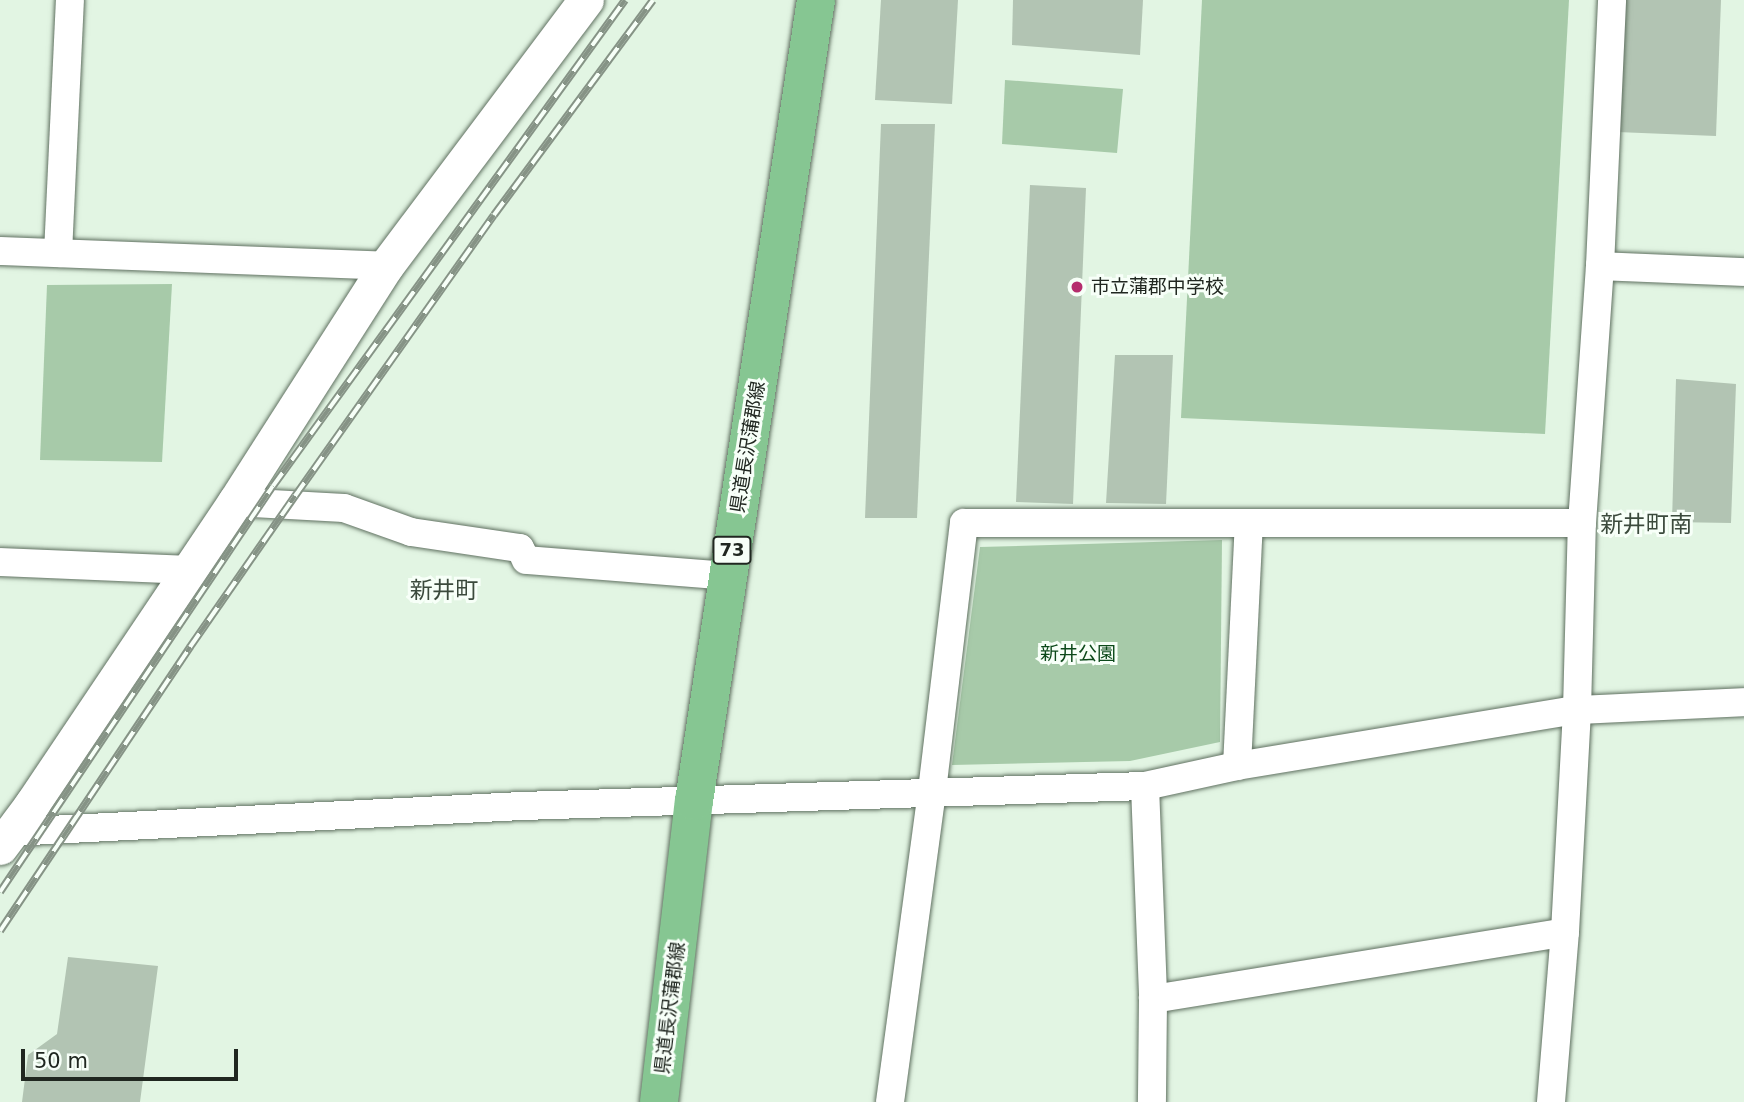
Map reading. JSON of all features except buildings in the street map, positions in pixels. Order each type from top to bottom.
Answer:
[{"type":"main road","name":"県道長沢蒲郡線","points":[[659,1102],[694,800],[816,0]]},
{"type":"street","points":[[58,253],[70,0]]},
{"type":"street","points":[[5,840],[235,502],[386,266],[586,0]]},
{"type":"street","points":[[1551,1102],[1565,932],[1577,710],[1582,523],[1600,266],[1612,0]]},
{"type":"street","points":[[0,251],[386,266]]},
{"type":"street","points":[[1600,266],[1744,272]]},
{"type":"street","points":[[235,502],[344,508],[411,532],[520,548],[526,560],[729,576]]},
{"type":"street","points":[[890,1102],[932,791],[964,523],[1582,523]]},
{"type":"street","points":[[1237,766],[1249,524]]},
{"type":"street","points":[[0,562],[188,570]]},
{"type":"street","points":[[5,840],[522,806],[1145,786],[1237,766],[1577,710],[1744,702]]},
{"type":"street","points":[[1145,786],[1153,999],[1152,1102]]},
{"type":"street","points":[[1153,999],[1565,932]]},
{"type":"green space","points":[[1202,0],[1569,0],[1545,434],[1181,418]]},
{"type":"green space","points":[[1005,80],[1123,89],[1117,153],[1002,144]]},
{"type":"green space","points":[[172,284],[162,462],[40,460],[47,285]]},
{"type":"green space","name":"新井公園","points":[[1222,540],[1220,742],[1130,761],[952,765],[980,547]]},
{"type":"railway","points":[[0,892],[273,486],[625,0]]},
{"type":"railway","points":[[0,931],[190,647],[295,496],[494,215],[653,0]]},
{"type":"place","name":"市立蒲郡中学校","points":[[1077,287]]},
{"type":"district","name":"新井町南","points":[[1646,524]]},
{"type":"district","name":"新井町","points":[[444,590]]}]
